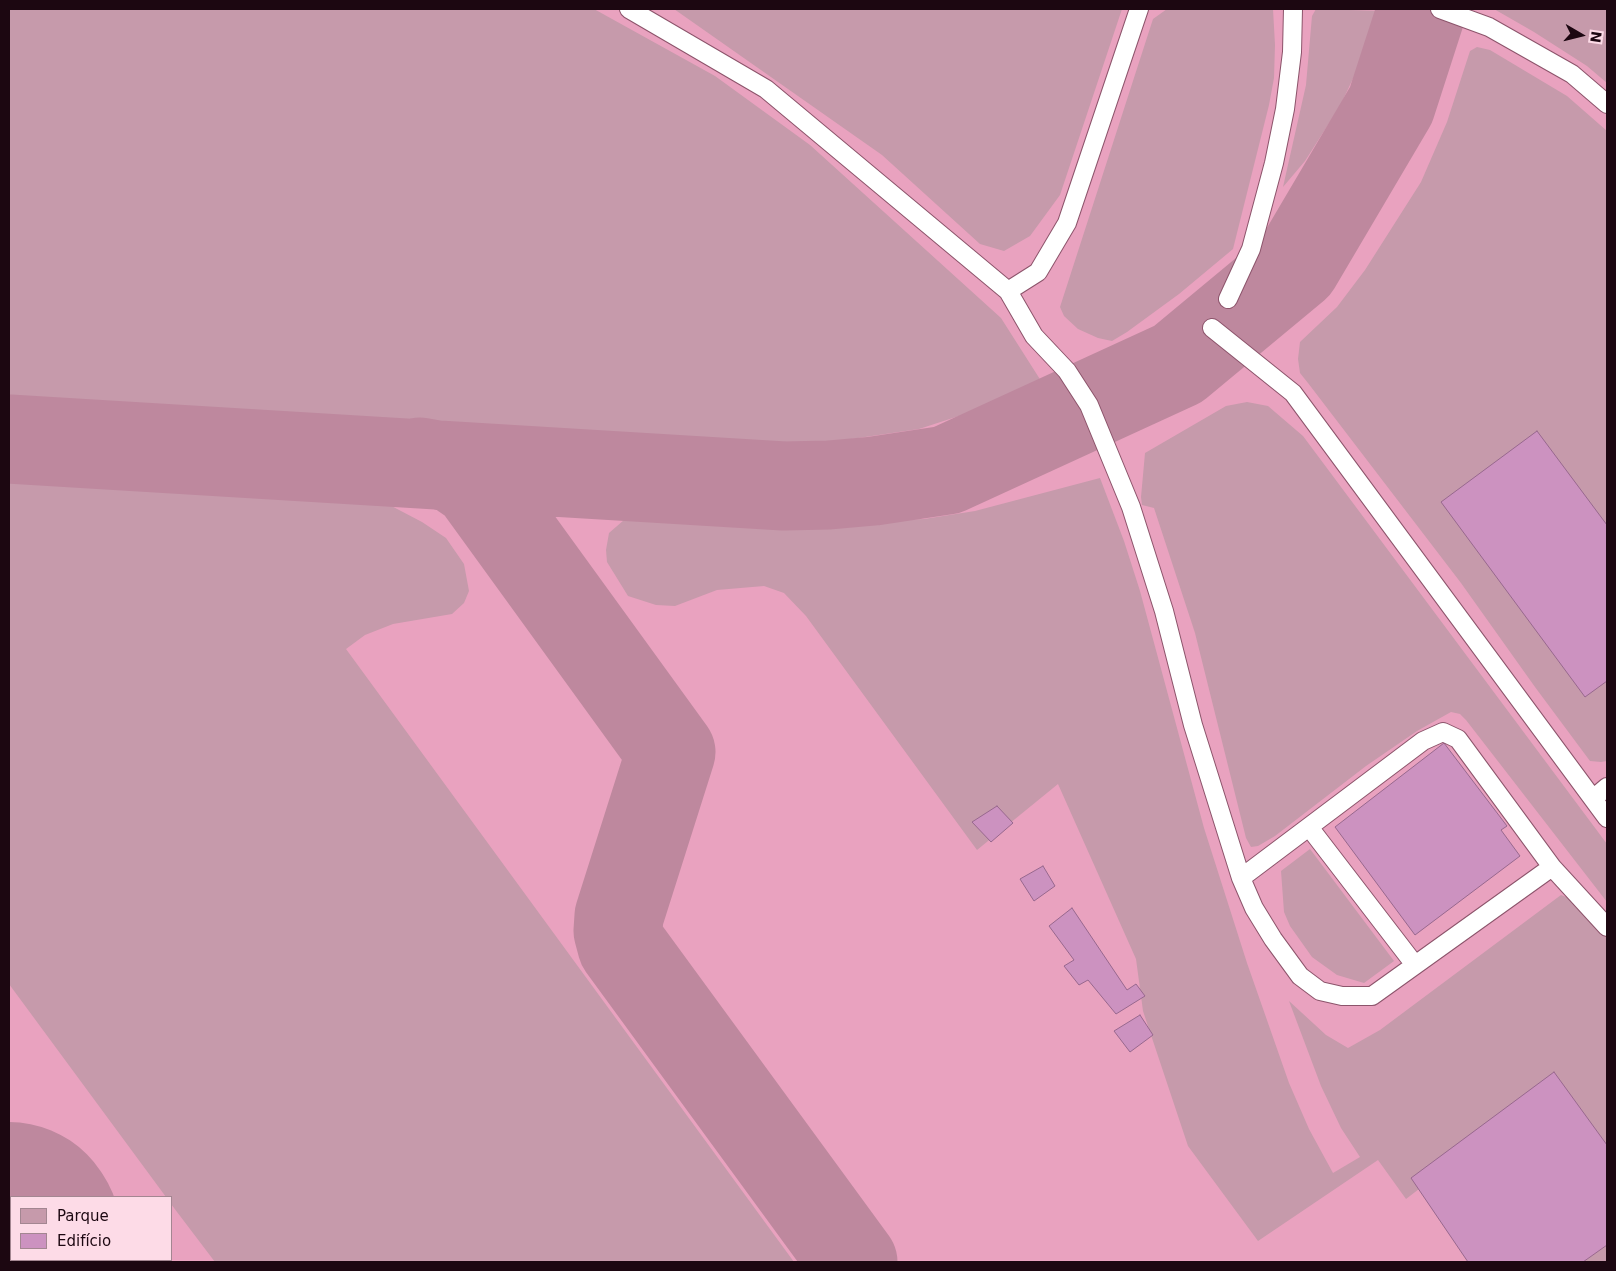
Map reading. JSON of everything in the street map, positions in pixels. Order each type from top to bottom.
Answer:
[{"type":"lane","points":[[629,9],[766,89],[1008,291],[1034,336],[1067,371],[1089,405],[1130,507],[1164,611],[1194,725],[1241,878],[1254,908],[1273,939],[1300,976],[1320,990],[1342,996],[1372,996],[1552,867]]},
{"type":"lane","points":[[1008,291],[1038,272],[1067,222],[1139,9]]},
{"type":"lane","points":[[1228,298],[1251,249],[1274,163],[1290,71],[1293,9]]},
{"type":"lane","points":[[1440,9],[1489,27],[1572,74],[1607,104]]},
{"type":"lane","points":[[1212,328],[1293,392],[1600,792],[1607,818]]},
{"type":"lane","points":[[1241,878],[1423,741],[1443,732],[1458,739],[1552,867],[1607,927]]},
{"type":"lane","points":[[1309,827],[1415,965]]},
{"type":"shaded area","points":[[9,9],[1607,9],[1607,1262],[9,1262]]},
{"type":"green space","points":[[9,9],[594,9],[715,76],[810,145],[1001,318],[1043,384],[1002,402],[919,429],[791,448],[533,437],[9,403]]},
{"type":"green space","points":[[674,9],[1122,9],[1060,195],[1030,236],[1004,251],[980,244],[882,155]]},
{"type":"green space","points":[[1167,9],[1273,9],[1274,78],[1233,249],[1179,294],[1112,341],[1098,338],[1078,329],[1064,316],[1060,307],[1153,19]]},
{"type":"green space","points":[[1316,9],[1385,11],[1340,106],[1305,161],[1283,187],[1306,85],[1312,16]]},
{"type":"green space","points":[[1494,9],[1607,9],[1607,83],[1587,66]]},
{"type":"green space","points":[[1477,47],[1490,50],[1567,96],[1607,131],[1607,761],[1590,761],[1461,583],[1300,373],[1298,359],[1300,342],[1337,307],[1365,270],[1421,182],[1447,122],[1470,51]]},
{"type":"green space","points":[[1247,402],[1268,406],[1303,436],[1607,844],[1607,902],[1466,720],[1460,714],[1451,712],[1417,731],[1366,766],[1275,836],[1258,846],[1251,847],[1246,838],[1195,633],[1154,508],[1142,505],[1141,497],[1145,453],[1226,406]]},
{"type":"green space","points":[[9,475],[347,493],[380,500],[422,522],[446,538],[464,564],[469,591],[464,603],[452,614],[393,624],[365,635],[346,649],[794,1262],[215,1262],[172,1205],[172,1196],[165,1196],[9,984]]},
{"type":"green space","points":[[1100,478],[1124,541],[1140,591],[1204,828],[1247,963],[1289,1083],[1309,1129],[1333,1173],[1360,1157],[1341,1128],[1321,1086],[1289,1001],[1326,1035],[1348,1048],[1380,1030],[1561,895],[1569,898],[1607,935],[1607,1145],[1560,1081],[1406,1199],[1378,1160],[1258,1241],[1188,1146],[1143,1011],[1136,959],[1058,784],[977,850],[806,616],[784,593],[764,586],[717,590],[675,606],[656,605],[628,596],[607,562],[606,550],[609,533],[624,520],[647,509],[862,522],[924,519],[975,511]]},
{"type":"green space","points":[[1310,849],[1394,961],[1364,983],[1337,975],[1312,957],[1290,926],[1284,912],[1281,871]]},
{"type":"green space","points":[[1607,1245],[1607,1262],[1583,1262]]},
{"type":"building","points":[[1537,431],[1607,525],[1607,681],[1585,697],[1441,502]]},
{"type":"building","points":[[1444,743],[1507,826],[1501,830],[1520,856],[1415,935],[1335,827]]},
{"type":"building","points":[[997,806],[1013,823],[991,842],[972,822]]},
{"type":"building","points":[[1043,866],[1055,886],[1034,901],[1020,879]]},
{"type":"building","points":[[1072,908],[1127,990],[1136,984],[1145,996],[1116,1014],[1088,980],[1079,985],[1064,966],[1074,960],[1049,926]]},
{"type":"building","points":[[1140,1015],[1153,1035],[1130,1052],[1114,1031]]},
{"type":"building","points":[[1554,1072],[1607,1145],[1607,1245],[1583,1262],[1468,1262],[1411,1178]]},
{"type":"taxiway","points":[[9,439],[784,486],[874,481],[947,470],[1178,364],[1296,266],[1391,105],[1422,9]]},
{"type":"taxiway","points":[[420,462],[454,468],[476,483],[671,752],[619,916],[618,931],[622,946],[853,1262]]}]
